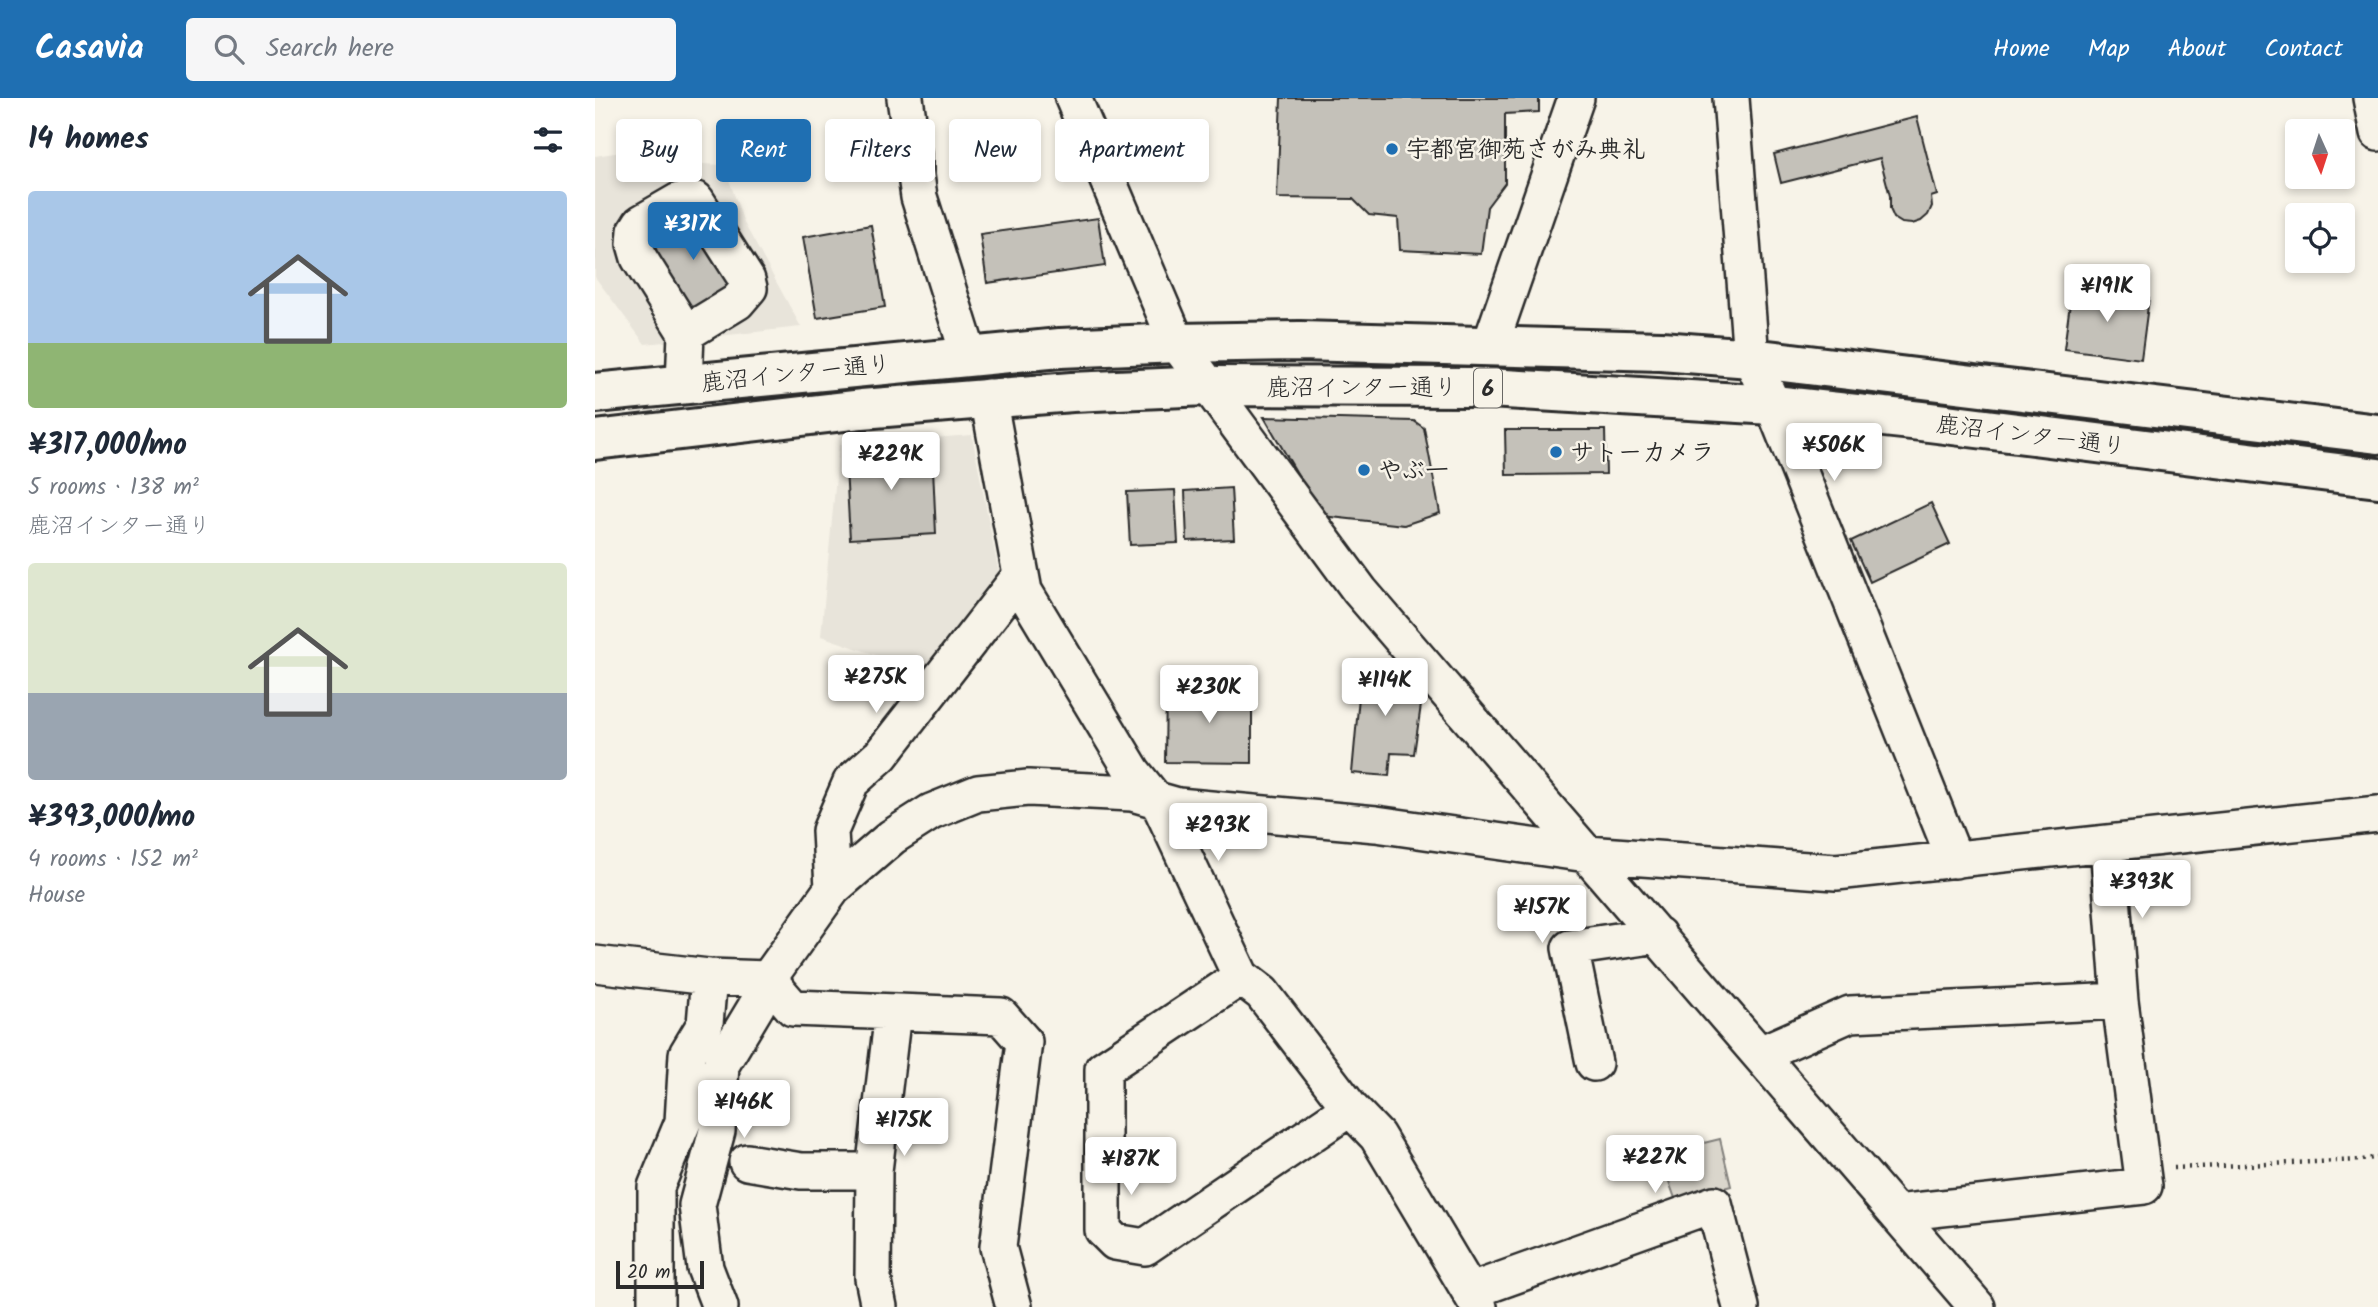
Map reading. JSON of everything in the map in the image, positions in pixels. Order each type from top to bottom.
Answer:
[{"type":"main road","name":"鹿沼インター通り","points":[[595,393],[1060,348],[1300,341],[1661,351],[1751,358],[2378,434]]},
{"type":"main road","name":"鹿沼インター通り","points":[[595,439],[989,397],[1207,386],[1472,387],[1773,405],[2378,478]]},
{"type":"street","points":[[905,98],[919,197],[969,356]]},
{"type":"street","points":[[1073,98],[1177,343],[1207,386],[1360,592],[1896,1213],[1962,1304]]},
{"type":"street","points":[[1490,346],[1576,98]]},
{"type":"street","points":[[1731,98],[1751,358],[1773,405],[1955,860]]},
{"type":"street","points":[[2371,98],[2378,133]]},
{"type":"street","points":[[684,385],[686,333]]},
{"type":"street","points":[[989,397],[1024,592],[1133,772],[1161,807],[1241,977],[1262,993],[1350,1108],[1377,1136],[1475,1299],[1714,1204],[1741,1307]]},
{"type":"street","points":[[833,888],[830,831],[851,782],[881,755],[1021,575]]},
{"type":"street","points":[[720,1307],[705,1268],[697,1205],[717,1131],[721,1065],[757,1005],[768,979],[833,888],[892,837],[931,812],[978,793],[1028,788],[1132,793],[1178,806],[1376,824],[1587,854],[1836,872],[2378,814]]},
{"type":"street","points":[[1896,1213],[2144,1186],[2120,1001],[2108,844]]},
{"type":"street","points":[[1594,1063],[1570,948],[1658,935]]},
{"type":"street","points":[[595,964],[709,977],[768,979],[793,1008],[1001,1016],[1024,1042],[998,1247],[1014,1307]]},
{"type":"street","points":[[656,1307],[656,1187],[683,1122],[687,1054],[705,1024],[709,977]]},
{"type":"street","points":[[1241,977],[1103,1069],[1103,1230],[1115,1242],[1145,1247],[1350,1108]]},
{"type":"street","points":[[1760,1054],[1850,1014],[2120,1001]]},
{"type":"street","points":[[879,1307],[873,1278],[874,1171],[893,1012]]},
{"type":"street","points":[[747,1162],[801,1171],[874,1171]]},
{"type":"path","points":[[2142,1170],[2378,1157]]},
{"type":"shaded area","points":[[616,153],[616,182],[702,182],[702,164],[716,165],[716,182],[730,182],[744,223],[801,327],[645,344],[595,277],[595,156]]},
{"type":"shaded area","points":[[972,435],[1002,589],[934,675],[821,636],[839,445]]},
{"type":"shaded area","points":[[1720,1139],[1731,1186],[1676,1201],[1659,1154]]},
{"type":"building","name":"宇都宮御苑さがみ典礼","points":[[1281,98],[1539,98],[1539,112],[1505,114],[1505,183],[1487,207],[1481,254],[1400,250],[1398,218],[1369,215],[1353,199],[1277,198]]},
{"type":"building","points":[[1917,117],[1937,195],[1931,197],[1932,206],[1921,221],[1902,223],[1894,218],[1880,158],[1781,183],[1774,154]]},
{"type":"building","points":[[691,211],[740,288],[695,312],[646,241]]},
{"type":"building","points":[[1098,218],[1105,266],[987,283],[980,234]]},
{"type":"building","points":[[871,225],[885,307],[817,318],[803,237]]},
{"type":"building","points":[[2072,288],[2149,298],[2141,359],[2064,349]]},
{"type":"building","name":"やぶ一","points":[[1264,417],[1414,421],[1424,428],[1440,513],[1404,525],[1322,516]]},
{"type":"building","name":"サトーカメラ","points":[[1505,430],[1605,430],[1606,474],[1506,475]]},
{"type":"building","points":[[932,446],[936,534],[850,539],[845,450]]},
{"type":"building","points":[[1231,488],[1234,539],[1187,541],[1185,491]]},
{"type":"building","points":[[1175,490],[1178,543],[1130,545],[1127,492]]},
{"type":"building","points":[[1931,503],[1950,544],[1870,582],[1851,541]]},
{"type":"building","points":[[1362,664],[1403,666],[1422,698],[1414,754],[1391,753],[1389,776],[1352,773]]},
{"type":"building","points":[[1166,687],[1252,688],[1252,763],[1165,762]]},
{"type":"place","name":"宇都宮御苑さがみ典礼","points":[[1392,149]]},
{"type":"place","name":"サトーカメラ","points":[[1556,452]]},
{"type":"place","name":"やぶ一","points":[[1364,470]]}]
